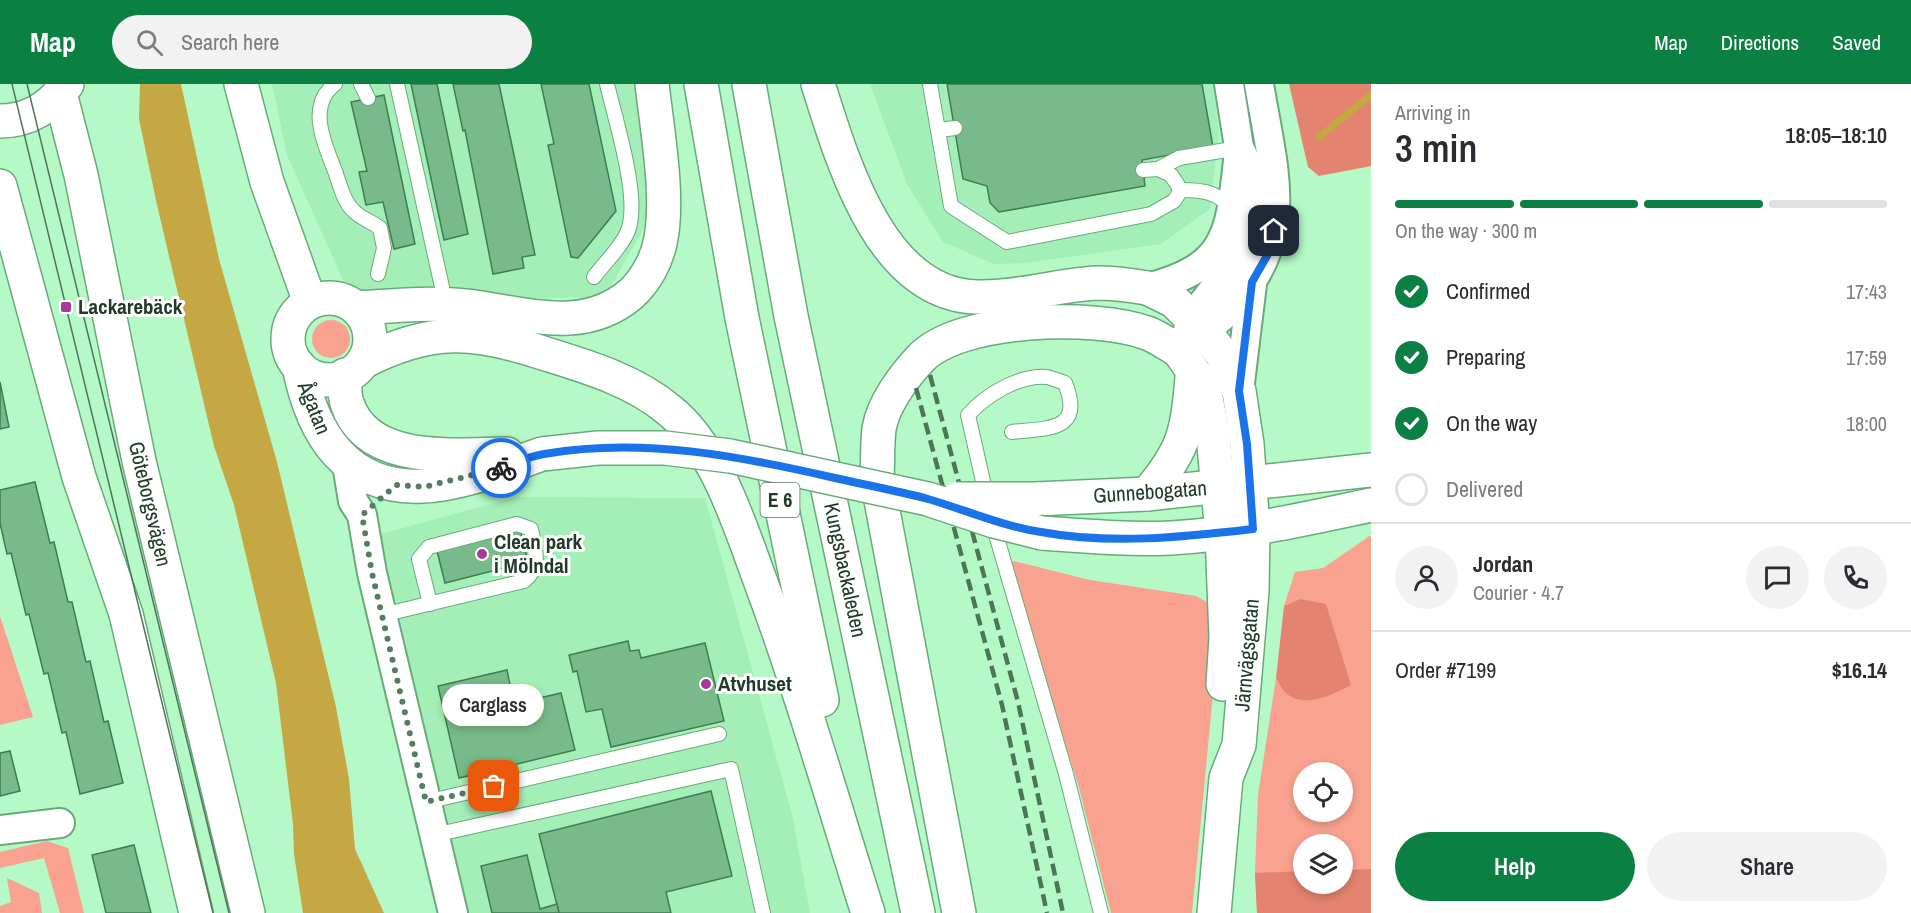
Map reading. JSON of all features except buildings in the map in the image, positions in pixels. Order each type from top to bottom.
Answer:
[{"type":"main road","points":[[241,84],[267,182],[310,302],[334,298],[356,308],[364,317],[369,334],[368,351],[354,369]]},
{"type":"main road","points":[[356,308],[462,306],[548,319],[576,319],[619,304],[636,289],[652,267],[660,242],[662,203],[652,84]]},
{"type":"main road","name":"E 6","points":[[700,84],[742,318],[868,913]]},
{"type":"main road","name":"Kungsbackaleden","points":[[749,84],[791,316],[918,913]]},
{"type":"main road","points":[[818,84],[841,155],[857,195],[896,257],[920,277],[947,291],[976,297],[1094,283],[1147,288],[1174,302],[1199,325],[1222,354],[1239,391],[1234,485]]},
{"type":"main road","name":"Göteborgsvägen","points":[[0,122],[21,119],[34,114],[64,89],[140,461],[248,913]]},
{"type":"main road","points":[[0,186],[79,477],[126,614],[196,913]]},
{"type":"main road","name":"Ågatan","points":[[310,302],[297,313],[289,329],[289,346],[298,366],[304,395],[317,426],[332,449],[347,464],[370,477],[396,485],[424,487],[495,462]]},
{"type":"main road","points":[[960,913],[877,479],[879,428],[890,400],[922,357],[950,340],[981,330],[1037,322],[1119,326],[1148,333],[1186,360],[1204,387],[1210,414],[1234,485]]},
{"type":"main road","points":[[354,369],[388,349],[443,334],[502,341],[588,368],[630,386],[669,409],[692,432],[722,484],[791,664],[868,913]]},
{"type":"main road","points":[[1147,494],[1170,468],[1181,446],[1190,406],[1186,360]]},
{"type":"main road","name":"Ågatan","points":[[298,366],[321,379],[334,379],[354,369]]},
{"type":"main road","name":"Gunnebogatan","points":[[354,369],[346,402],[358,424],[377,440],[403,450],[425,453],[495,462],[598,448],[686,451],[790,468],[928,499],[994,521],[1042,533],[1108,538],[1171,538],[1238,531],[1371,505]]},
{"type":"main road","name":"Gunnebogatan","points":[[928,499],[1036,499],[1147,494],[1371,470]]},
{"type":"main road","name":"Järnvägsgatan","points":[[1214,913],[1226,778],[1220,745],[1226,638],[1238,531],[1234,485]]},
{"type":"street","points":[[1147,288],[1184,277],[1206,261],[1228,229],[1233,209],[1239,147],[1229,84]]},
{"type":"street","points":[[1199,325],[1231,308],[1252,282],[1268,254],[1274,231],[1277,205],[1259,84]]},
{"type":"street","points":[[1186,360],[1199,325],[1245,250],[1256,223],[1257,199],[1252,175],[1239,147]]},
{"type":"street","points":[[1239,391],[1252,282]]},
{"type":"street","points":[[347,464],[353,501],[362,515],[382,615],[453,913]]},
{"type":"street","points":[[362,515],[396,485]]},
{"type":"street","points":[[0,830],[60,823]]},
{"type":"lane","points":[[335,84],[324,98],[320,110],[320,129],[345,199],[355,213],[380,228],[384,248],[378,274]]},
{"type":"lane","points":[[361,84],[368,98]]},
{"type":"lane","points":[[397,84],[442,287]]},
{"type":"lane","points":[[594,277],[627,234],[633,214],[630,185],[607,84]]},
{"type":"lane","points":[[930,84],[951,206],[1007,242],[1151,214],[1174,201],[1181,190]]},
{"type":"lane","points":[[939,130],[955,128]]},
{"type":"lane","points":[[1143,170],[1158,169],[1179,158],[1239,147],[1270,148]]},
{"type":"lane","points":[[1158,169],[1171,175],[1181,190]]},
{"type":"lane","points":[[1181,190],[1214,193],[1222,197],[1233,209]]},
{"type":"lane","points":[[1012,432],[1058,426],[1069,415],[1072,401],[1065,383],[1047,377],[1017,382],[982,399],[968,415],[1002,562],[1066,774],[1101,913]]},
{"type":"lane","points":[[382,615],[430,604],[524,581],[534,573],[537,563],[531,529],[517,524],[429,547],[419,559],[430,604]]},
{"type":"lane","points":[[426,802],[719,734]]},
{"type":"lane","points":[[434,835],[731,769],[763,913]]},
{"type":"shaded area","points":[[140,84],[181,84],[219,259],[277,462],[336,707],[349,779],[355,849],[384,913],[303,913],[294,854],[293,824],[276,683],[234,505],[214,446],[157,205],[139,119]]},
{"type":"shaded area","points":[[272,84],[640,84],[650,217],[605,297],[513,299],[347,289],[287,155]]},
{"type":"shaded area","points":[[870,84],[1213,84],[1219,134],[1210,209],[1161,244],[1025,263],[994,264],[943,242],[907,184]]},
{"type":"shaded area","points":[[1289,84],[1371,84],[1371,166],[1319,176],[1308,167]]},
{"type":"shaded area","points":[[331,320],[344,326],[350,339],[344,352],[331,358],[318,352],[312,339],[318,326]]},
{"type":"shaded area","points":[[517,497],[705,498],[793,818],[810,913],[443,913],[355,541]]},
{"type":"shaded area","points":[[1371,535],[1371,913],[1257,913],[1255,873],[1258,795],[1276,678],[1287,694],[1300,599],[1284,606],[1295,572],[1323,568]]},
{"type":"shaded area","points":[[1014,561],[1090,580],[1196,596],[1212,605],[1218,642],[1192,913],[1111,913],[1078,784],[1013,578],[1010,564]]},
{"type":"shaded area","points":[[1300,599],[1326,604],[1351,685],[1328,696],[1311,700],[1295,698],[1287,694],[1276,678],[1284,606]]},
{"type":"shaded area","points":[[0,616],[33,717],[0,725]]},
{"type":"shaded area","points":[[47,841],[68,848],[84,913],[60,913],[44,858],[0,868],[0,852]]},
{"type":"shaded area","points":[[1371,869],[1371,913],[1257,913],[1255,873],[1293,871],[1293,894],[1353,894],[1353,870]]},
{"type":"shaded area","points":[[7,878],[39,893],[42,913],[0,913],[0,906],[11,902]]},
{"type":"waterway","points":[[1319,137],[1371,95]]},
{"type":"tram line","points":[[12,84],[213,913]]},
{"type":"tram line","points":[[27,84],[229,913]]},
{"type":"railway","points":[[930,375],[1018,702],[1063,913]]},
{"type":"railway","points":[[916,388],[1002,705],[1047,913]]},
{"type":"way so far","points":[[494,786],[426,802],[372,573],[362,515],[374,507],[396,485],[424,487],[501,468]]},
{"type":"place","name":"Lackarebäck","points":[[66,307]]},
{"type":"place","name":"Clean park i Mölndal","points":[[482,554]]},
{"type":"place","name":"Atvhuset","points":[[706,684]]},
{"type":"place","name":"Carglass","points":[[494,786]]},
{"type":"route","points":[[501,468],[542,454],[598,448],[664,448],[730,456],[928,499],[994,521],[1042,533],[1108,538],[1171,538],[1253,529],[1247,444],[1239,391],[1252,282],[1268,254],[1274,231]]}]
